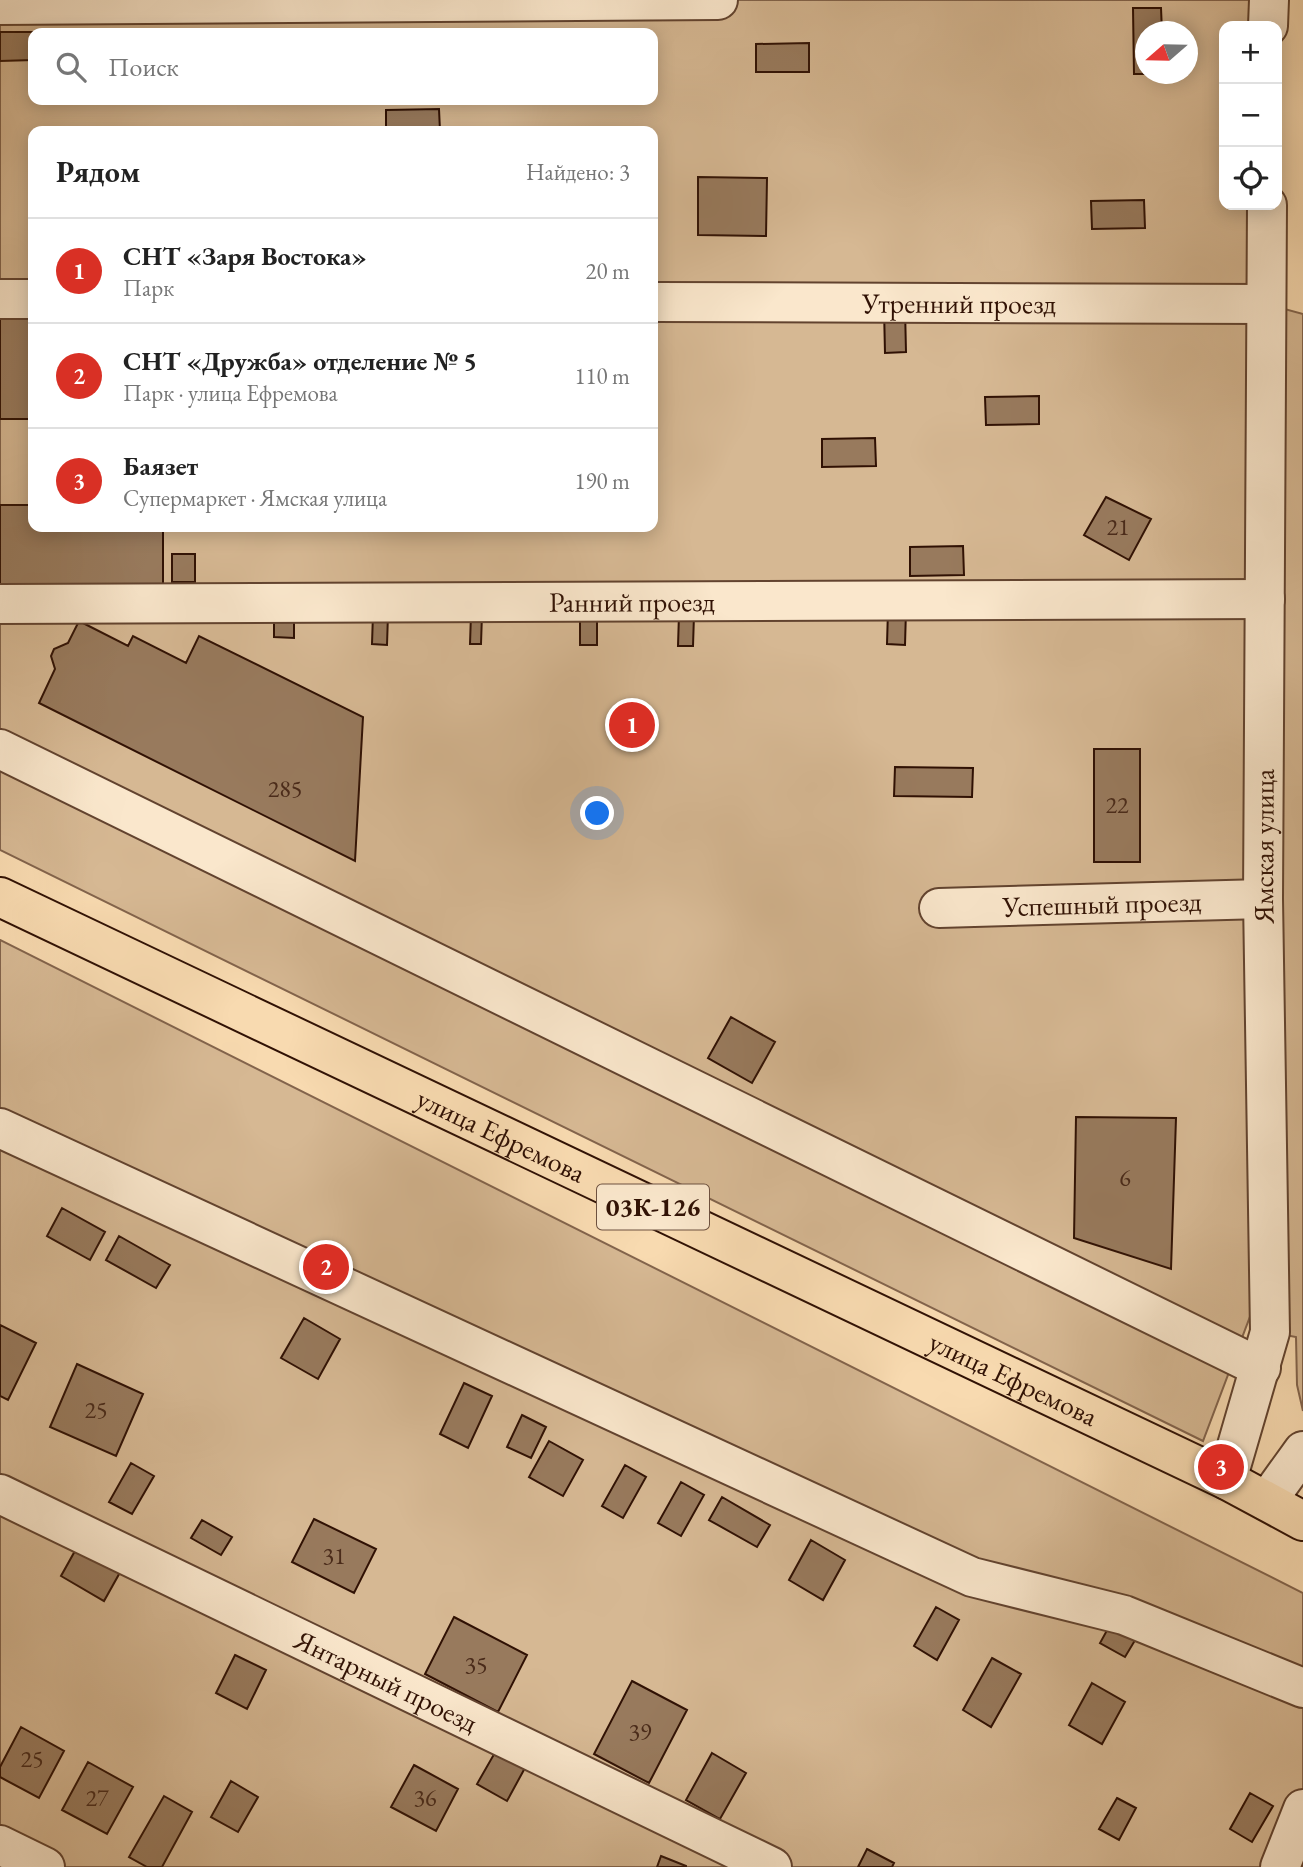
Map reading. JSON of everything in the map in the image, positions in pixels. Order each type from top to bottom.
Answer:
[{"type":"main road","name":"улица Ефремова","points":[[0,897],[1227,1480],[1303,1521]]},
{"type":"street","points":[[0,5],[718,0]]},
{"type":"street","points":[[1268,21],[1269,0]]},
{"type":"street","name":"Ямская улица","points":[[1227,1480],[1262,1368],[1270,1332],[1264,899],[1267,210]]},
{"type":"street","points":[[0,299],[28,299]]},
{"type":"street","name":"Утренний проезд","points":[[658,302],[1266,304]]},
{"type":"street","name":"Ранний проезд","points":[[0,604],[1265,599]]},
{"type":"street","points":[[0,749],[1262,1368]]},
{"type":"street","name":"Успешный проезд","points":[[939,908],[1264,899]]},
{"type":"street","points":[[0,1128],[972,1577],[1124,1615],[1303,1688]]},
{"type":"street","points":[[1267,1502],[1303,1451]]},
{"type":"street","name":"Янтарный проезд","points":[[0,1494],[772,1867]]},
{"type":"street","points":[[1280,1867],[1303,1809]]},
{"type":"street","points":[[0,1845],[45,1867]]},
{"type":"shaded area","points":[[0,0],[1269,0],[1268,21],[1219,21],[1219,210],[1267,210],[1266,304],[1303,314],[1303,1411],[1297,1385],[1296,1337],[1275,1333],[1251,1314],[1203,1441],[0,850]]},
{"type":"shaded area","points":[[0,940],[1303,1593],[1303,1867],[0,1867]]},
{"type":"building","points":[[1133,8],[1161,8],[1162,21],[1135,21],[1134,74]]},
{"type":"building","points":[[0,32],[28,32],[28,60],[0,61]]},
{"type":"building","points":[[809,43],[809,72],[756,72],[756,44]]},
{"type":"building","points":[[439,109],[440,126],[386,126],[386,110]]},
{"type":"building","points":[[698,177],[767,178],[766,236],[698,235]]},
{"type":"building","points":[[1144,200],[1145,228],[1092,229],[1091,201]]},
{"type":"building","points":[[884,308],[905,308],[906,352],[885,353]]},
{"type":"building","points":[[0,313],[28,313],[28,419],[0,419]]},
{"type":"building","points":[[1039,396],[1039,424],[986,425],[985,397]]},
{"type":"building","points":[[875,438],[876,466],[822,467],[822,439]]},
{"type":"building","points":[[1106,497],[1151,519],[1129,560],[1084,535]]},
{"type":"building","points":[[0,505],[28,505],[28,532],[163,532],[163,585],[0,584]]},
{"type":"building","points":[[963,546],[964,575],[910,576],[910,547]]},
{"type":"building","points":[[172,554],[195,554],[195,582],[172,582]]},
{"type":"building","points":[[888,610],[906,610],[905,645],[887,644]]},
{"type":"building","points":[[274,611],[294,611],[294,638],[274,637]]},
{"type":"building","points":[[373,614],[388,614],[387,645],[372,644]]},
{"type":"building","points":[[471,614],[482,614],[481,644],[470,644]]},
{"type":"building","points":[[580,614],[597,614],[597,645],[580,645]]},
{"type":"building","points":[[679,614],[694,615],[693,646],[678,646]]},
{"type":"building","points":[[79,621],[128,646],[133,636],[186,663],[199,636],[363,717],[355,861],[39,703],[55,669],[51,656],[54,649],[68,643]]},
{"type":"building","points":[[1094,749],[1140,749],[1140,862],[1094,862]]},
{"type":"building","points":[[895,767],[973,768],[972,797],[894,796]]},
{"type":"building","points":[[731,1017],[775,1042],[752,1083],[708,1058]]},
{"type":"building","points":[[1076,1117],[1176,1118],[1171,1269],[1074,1238]]},
{"type":"building","points":[[62,1208],[105,1232],[90,1260],[47,1236]]},
{"type":"building","points":[[119,1236],[170,1265],[156,1288],[106,1260]]},
{"type":"building","points":[[304,1318],[340,1339],[318,1379],[281,1358]]},
{"type":"building","points":[[0,1325],[36,1343],[8,1400],[0,1396]]},
{"type":"building","points":[[77,1364],[143,1394],[116,1456],[50,1427]]},
{"type":"building","points":[[464,1383],[492,1396],[468,1448],[440,1434]]},
{"type":"building","points":[[522,1415],[546,1427],[531,1458],[507,1447]]},
{"type":"building","points":[[549,1441],[583,1460],[563,1496],[529,1477]]},
{"type":"building","points":[[131,1463],[154,1476],[132,1514],[109,1502]]},
{"type":"building","points":[[625,1465],[646,1477],[623,1518],[602,1506]]},
{"type":"building","points":[[681,1482],[704,1495],[681,1536],[658,1523]]},
{"type":"building","points":[[722,1497],[770,1525],[757,1547],[709,1520]]},
{"type":"building","points":[[314,1519],[376,1549],[354,1593],[292,1562]]},
{"type":"building","points":[[202,1520],[232,1537],[221,1555],[191,1538]]},
{"type":"building","points":[[811,1540],[845,1560],[823,1600],[789,1580]]},
{"type":"building","points":[[80,1542],[123,1567],[104,1601],[61,1576]]},
{"type":"building","points":[[936,1607],[959,1620],[937,1660],[914,1646]]},
{"type":"building","points":[[454,1617],[527,1655],[498,1712],[425,1674]]},
{"type":"building","points":[[1111,1623],[1137,1637],[1125,1657],[1100,1643]]},
{"type":"building","points":[[235,1655],[266,1670],[247,1709],[216,1693]]},
{"type":"building","points":[[992,1658],[1021,1674],[991,1727],[963,1710]]},
{"type":"building","points":[[632,1681],[687,1710],[649,1783],[594,1754]]},
{"type":"building","points":[[1092,1683],[1125,1702],[1102,1744],[1069,1725]]},
{"type":"building","points":[[21,1727],[64,1751],[39,1798],[0,1777],[0,1767]]},
{"type":"building","points":[[497,1749],[526,1766],[507,1801],[477,1784]]},
{"type":"building","points":[[712,1753],[746,1773],[720,1819],[686,1800]]},
{"type":"building","points":[[88,1762],[133,1787],[107,1834],[62,1810]]},
{"type":"building","points":[[414,1765],[458,1789],[436,1831],[391,1807]]},
{"type":"building","points":[[231,1781],[258,1797],[238,1832],[211,1817]]},
{"type":"building","points":[[1250,1793],[1273,1806],[1252,1842],[1230,1829]]},
{"type":"building","points":[[164,1796],[192,1812],[162,1867],[147,1867],[129,1857]]},
{"type":"building","points":[[1117,1798],[1136,1808],[1119,1840],[1099,1829]]},
{"type":"building","points":[[867,1849],[894,1863],[892,1867],[858,1867]]},
{"type":"building","points":[[661,1856],[686,1866],[686,1867],[657,1867]]},
{"type":"place","name":"СНТ «Заря Востока»","points":[[632,725]]},
{"type":"place","name":"СНТ «Дружба» отделение № 5","points":[[326,1267]]},
{"type":"place","name":"Баязет","points":[[1221,1467]]}]
